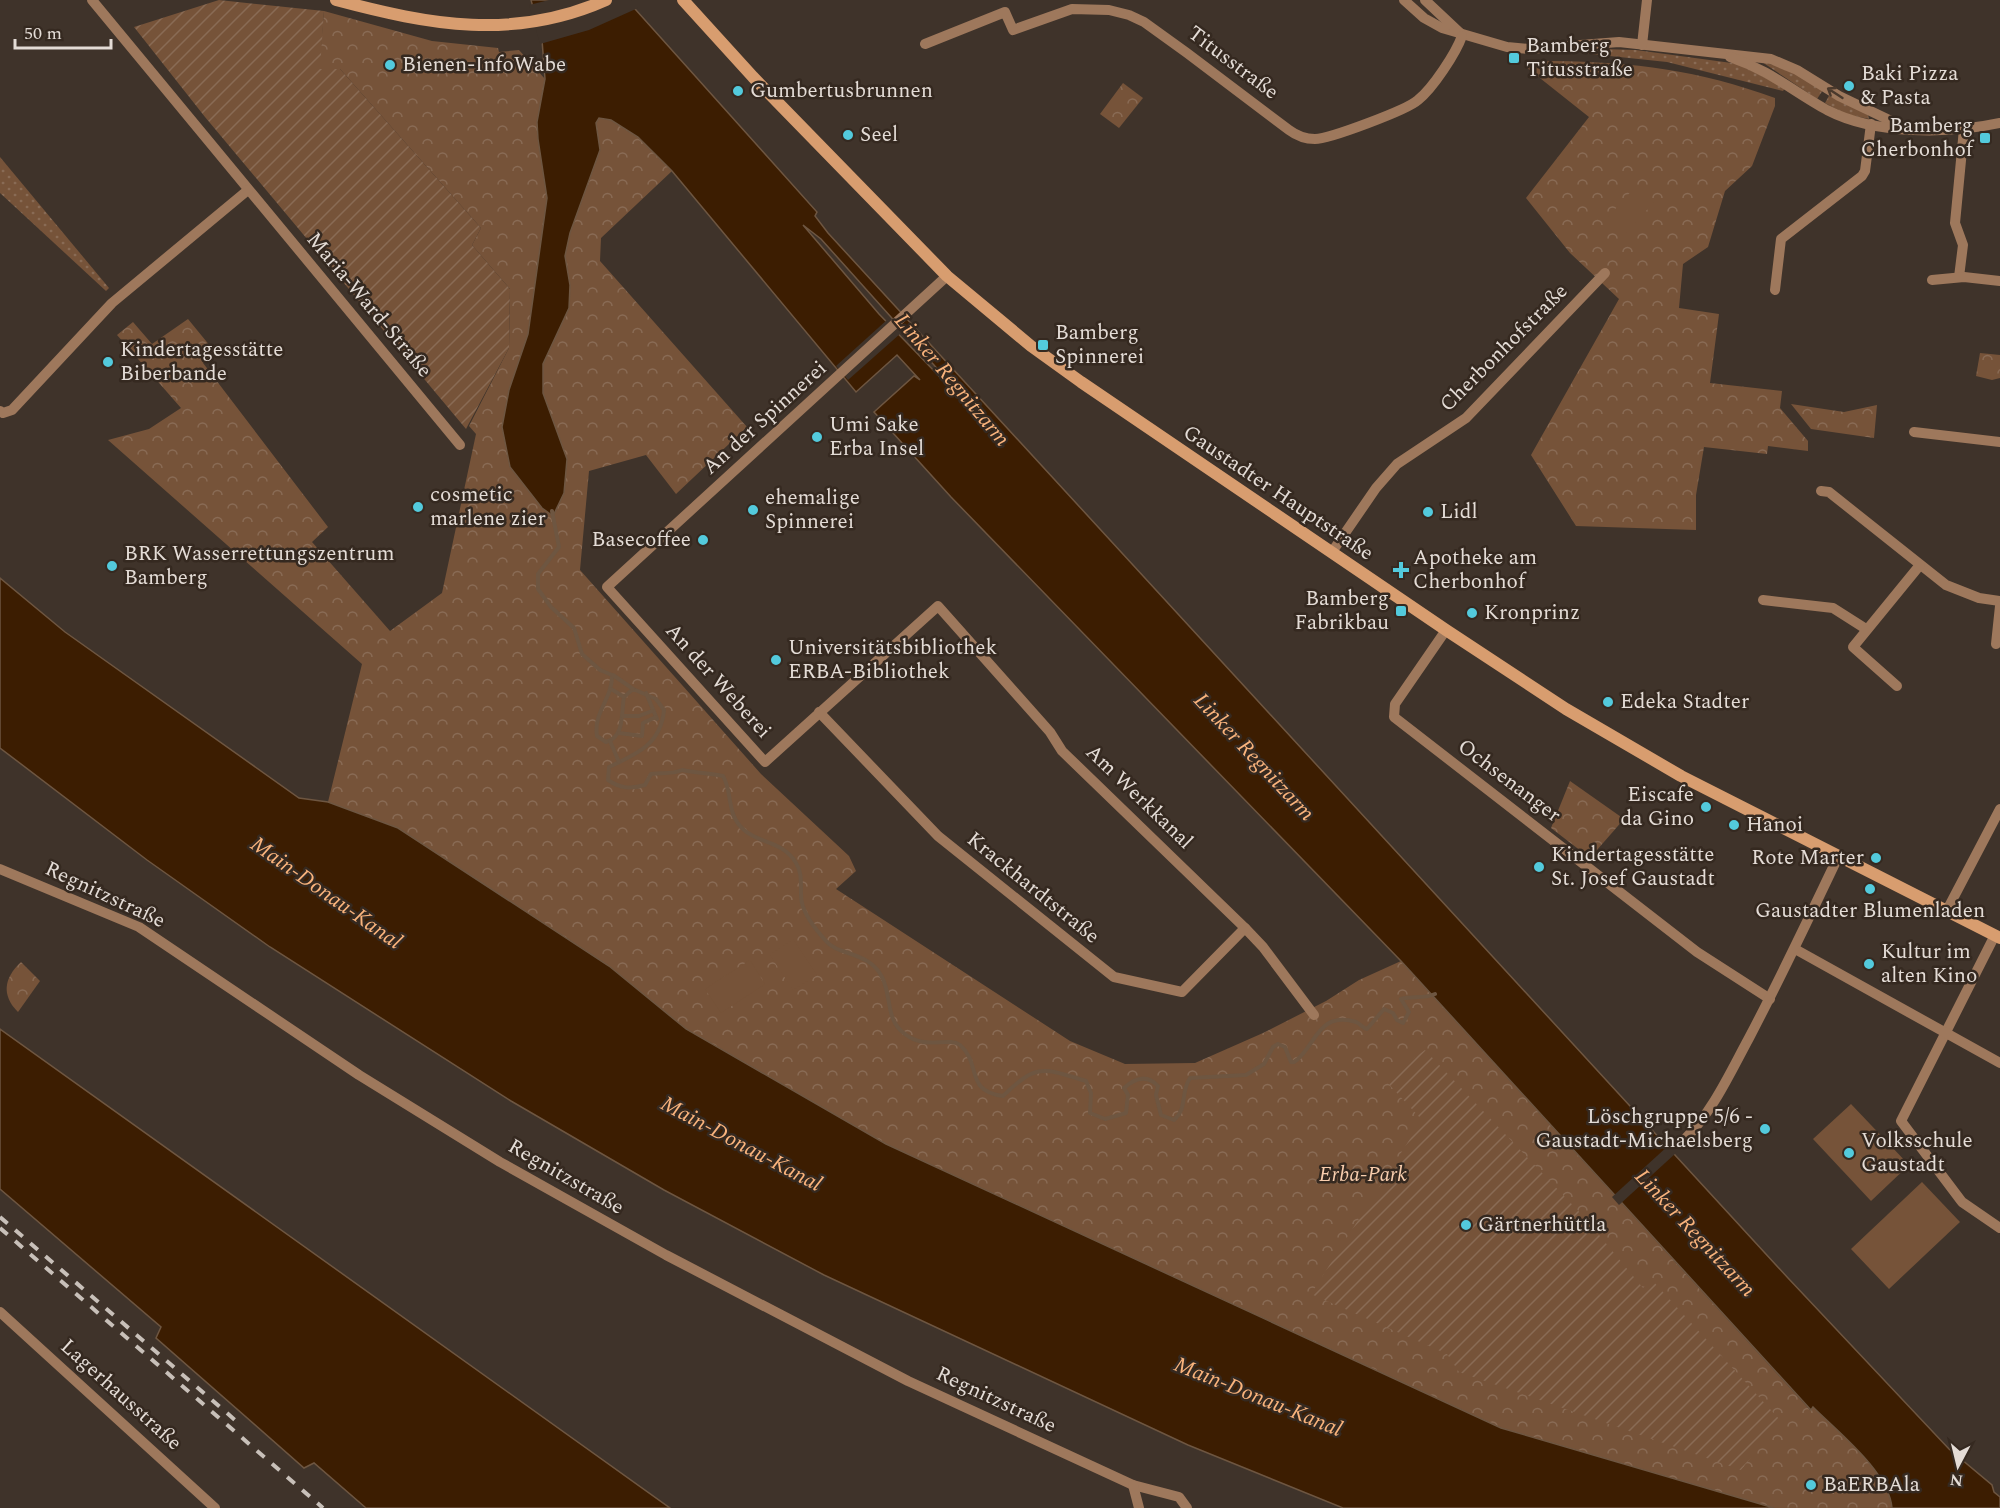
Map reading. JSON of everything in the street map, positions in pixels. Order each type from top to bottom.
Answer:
[{"type":"street","name":"Maria-Ward-Straße","points":[[92,0],[460,445]]},
{"type":"street","points":[[336,0],[429,22],[464,26],[508,25],[568,14],[606,0]]},
{"type":"street","name":"Gaustadter Hauptstraße","points":[[683,0],[753,77],[947,276],[1031,346],[1075,378],[1566,709],[1651,759],[1997,937]]},
{"type":"street","points":[[1404,0],[1424,18],[1462,36],[1508,47],[1529,49],[1598,42],[1738,53],[1784,64],[1839,96],[1906,128]]},
{"type":"street","points":[[1425,0],[1462,36]]},
{"type":"street","points":[[1642,45],[1647,0]]},
{"type":"street","name":"Titusstraße","points":[[925,44],[1005,12],[1013,30],[1072,9],[1109,10],[1144,22],[1297,136],[1314,140],[1331,136],[1418,100],[1458,46],[1462,36]]},
{"type":"street","points":[[1716,53],[1760,68],[1841,116],[1871,124],[1940,131],[2000,123]]},
{"type":"street","points":[[1775,290],[1781,238],[1862,176],[1865,171],[1871,124]]},
{"type":"street","points":[[1959,277],[1964,245],[1955,223],[1964,129]]},
{"type":"street","points":[[1,412],[12,410],[27,396],[117,298],[248,190]]},
{"type":"street","name":"Cherbonhofstraße","points":[[1332,552],[1376,488],[1396,464],[1466,418],[1605,273]]},
{"type":"street","name":"An der Spinnerei","points":[[607,587],[947,276]]},
{"type":"street","points":[[1932,280],[1959,277],[2000,281]]},
{"type":"street","points":[[1914,432],[2000,442]]},
{"type":"street","points":[[1821,491],[1829,492],[1946,585],[2000,604],[1996,644]]},
{"type":"street","points":[[1897,686],[1853,647],[1920,564]]},
{"type":"street","name":"An der Weberei","points":[[607,587],[765,762],[938,606]]},
{"type":"street","points":[[1764,600],[1833,608],[1866,629]]},
{"type":"street","name":"Am Werkkanal","points":[[938,606],[1050,732],[1062,751],[1263,947],[1314,1015]]},
{"type":"street","name":"Ochsenanger","points":[[1446,630],[1395,704],[1394,717],[1696,952],[1770,999]]},
{"type":"street","name":"Krackhardtstraße","points":[[819,712],[938,836],[1114,977],[1182,992],[1245,928]]},
{"type":"street","points":[[1946,912],[2000,809]]},
{"type":"street","points":[[1685,1139],[1697,1126],[1717,1096],[1770,999],[1838,857]]},
{"type":"street","name":"Regnitzstraße","points":[[0,869],[139,927],[359,1075],[500,1162],[666,1256],[908,1381],[1133,1485],[1170,1494],[1182,1500],[1187,1508]]},
{"type":"street","points":[[1997,937],[1901,1121],[1962,1202],[2000,1228]]},
{"type":"street","points":[[1795,949],[2000,1063]]},
{"type":"street","name":"Lagerhausstraße","points":[[0,1312],[215,1508]]},
{"type":"street","points":[[1133,1485],[1139,1508]]},
{"type":"green space","points":[[219,0],[324,11],[320,69],[340,69],[481,228],[472,245],[510,289],[509,348],[466,429],[205,117],[134,27]]},
{"type":"green space","name":"Erba-Park","points":[[324,11],[432,41],[498,48],[499,52],[519,50],[545,79],[599,118],[611,120],[638,137],[672,171],[601,238],[600,261],[747,427],[676,494],[646,455],[589,471],[580,570],[761,774],[849,856],[856,871],[836,889],[1070,1041],[1125,1064],[1195,1063],[1263,1033],[1326,1001],[1359,980],[1401,961],[1810,1410],[1813,1407],[1861,1453],[1882,1481],[1889,1494],[1892,1508],[1774,1508],[1501,1428],[886,1144],[686,1029],[609,966],[398,828],[328,802],[362,664],[108,440],[149,429],[181,408],[117,335],[133,322],[152,344],[188,319],[215,352],[203,363],[328,527],[312,542],[390,631],[442,593],[476,434],[469,426],[509,348],[510,289],[472,245],[481,228],[340,69],[319,69]]},
{"type":"green space","points":[[1604,49],[1636,50],[1739,64],[1785,88],[1783,91],[1667,62],[1581,53]]},
{"type":"green space","points":[[1532,62],[1611,63],[1666,69],[1747,88],[1775,98],[1775,106],[1752,166],[1725,191],[1708,247],[1683,264],[1679,308],[1719,314],[1710,383],[1782,391],[1780,408],[1808,441],[1808,451],[1768,446],[1767,454],[1704,447],[1696,495],[1696,530],[1576,526],[1531,455],[1619,299],[1570,253],[1526,198],[1589,117],[1526,67]]},
{"type":"green space","points":[[1762,62],[1786,68],[1823,90],[1817,99]]},
{"type":"green space","points":[[1123,83],[1143,98],[1119,128],[1100,114]]},
{"type":"green space","points":[[1830,94],[1868,115],[1869,119],[1845,114],[1825,103]]},
{"type":"green space","points":[[0,157],[109,288],[106,291],[0,193]]},
{"type":"green space","points":[[1636,186],[1654,202],[1626,233],[1608,217]]},
{"type":"green space","points":[[1980,353],[2000,355],[2000,378],[1992,380],[1976,376]]},
{"type":"green space","points":[[1791,404],[1844,412],[1877,405],[1874,438],[1811,429]]},
{"type":"green space","points":[[1570,781],[1624,819],[1590,858],[1551,828]]},
{"type":"green space","points":[[793,939],[817,975],[793,990],[770,955]]},
{"type":"green space","points":[[750,960],[765,984],[721,1013],[705,989]]},
{"type":"green space","points":[[21,962],[40,981],[18,1012],[9,999],[7,987],[11,974]]},
{"type":"green space","points":[[1425,1050],[1585,1218],[1643,1288],[1652,1280],[1780,1420],[1741,1470],[1459,1372],[1447,1354],[1311,1294],[1422,1120],[1384,1079]]},
{"type":"green space","points":[[1851,1104],[1909,1165],[1871,1201],[1813,1139]]},
{"type":"green space","points":[[1922,1182],[1960,1222],[1889,1289],[1851,1249]]},
{"type":"water","name":"Linker Regnitzarm","points":[[531,0],[627,0],[817,212],[815,216],[828,233],[1788,1278],[1949,1449],[1992,1485],[1994,1492],[2000,1497],[2000,1508],[1892,1508],[1889,1494],[1882,1481],[1861,1453],[1813,1407],[1811,1410],[1401,961],[951,497],[874,412],[914,376],[920,380],[897,355],[856,392],[672,171],[638,137],[611,120],[599,118],[596,123],[600,150],[570,233],[565,256],[570,285],[569,308],[543,364],[543,393],[567,459],[564,493],[553,516],[542,508],[510,467],[502,427],[509,390],[528,334],[547,198],[537,122],[545,79],[542,40]],"holes":[[[803,225],[821,239],[943,375],[940,377],[879,314]]]},
{"type":"water","name":"Main-Donau-Kanal","points":[[0,578],[65,632],[299,798],[328,802],[398,828],[609,966],[686,1029],[886,1144],[1501,1428],[1774,1508],[1343,1508],[1188,1445],[824,1275],[664,1190],[511,1101],[270,947],[147,860],[0,748]]},
{"type":"water","points":[[0,1029],[670,1508],[366,1508],[314,1463],[304,1468],[156,1338],[161,1327],[0,1189]]},
{"type":"pier","points":[[549,0],[631,0],[638,8],[589,30],[540,44],[529,5]]},
{"type":"pier","points":[[888,319],[901,333],[848,380],[836,366]]},
{"type":"pier","points":[[1669,1145],[1676,1153],[1619,1205],[1612,1197]]},
{"type":"waterway","points":[[552,511],[559,547],[538,574],[538,589],[551,607],[574,628],[582,654],[600,670],[612,675],[610,691],[598,720],[597,736],[606,742],[616,735],[621,724],[624,697],[633,689],[656,699],[664,710],[662,722],[653,740],[638,752],[609,767],[608,780],[622,787],[631,788],[645,785],[651,774],[682,770],[723,776],[732,811],[738,824],[750,835],[785,851],[796,863],[801,878],[801,898],[815,928],[831,946],[862,958],[876,969],[885,984],[894,1022],[905,1034],[921,1042],[949,1042],[960,1045],[967,1052],[978,1083],[983,1089],[1003,1096],[1033,1073],[1041,1071],[1060,1073],[1086,1081],[1091,1093],[1090,1113],[1105,1119],[1126,1113],[1128,1095],[1124,1088],[1132,1082],[1145,1079],[1158,1086],[1156,1095],[1161,1115],[1174,1120],[1183,1105],[1185,1089],[1190,1078],[1246,1075],[1264,1064],[1273,1047],[1278,1044],[1285,1047],[1291,1062],[1294,1062],[1318,1033],[1333,1021],[1356,1022],[1367,1029],[1384,1009],[1393,1013],[1397,1020],[1403,1023],[1409,1012],[1401,999],[1435,994]]},
{"type":"waterway","points":[[613,675],[633,689]]},
{"type":"waterway","points":[[611,689],[624,697]]},
{"type":"waterway","points":[[646,693],[657,719]]},
{"type":"waterway","points":[[622,716],[639,716],[652,711]]},
{"type":"waterway","points":[[619,733],[642,736],[643,723],[656,717]]},
{"type":"waterway","points":[[610,741],[619,762]]},
{"type":"railway","points":[[0,1217],[235,1420]]},
{"type":"railway","points":[[0,1228],[323,1508]]},
{"type":"place","name":"Bamberg Titusstraße","points":[[1514,58]]},
{"type":"place","name":"Bienen-InfoWabe","points":[[390,65]]},
{"type":"place","name":"Baki Pizza & Pasta","points":[[1849,86]]},
{"type":"place","name":"Gumbertusbrunnen","points":[[738,91]]},
{"type":"place","name":"Seel","points":[[848,135]]},
{"type":"place","name":"Bamberg Cherbonhof","points":[[1985,138]]},
{"type":"place","name":"Bamberg Spinnerei","points":[[1043,345]]},
{"type":"place","name":"Kindertagesstätte Biberbande","points":[[108,362]]},
{"type":"place","name":"Umi Sake Erba Insel","points":[[817,437]]},
{"type":"place","name":"cosmetic marlene zier","points":[[418,507]]},
{"type":"place","name":"ehemalige Spinnerei","points":[[753,510]]},
{"type":"place","name":"Lidl","points":[[1428,512]]},
{"type":"place","name":"Basecoffee","points":[[703,540]]},
{"type":"place","name":"BRK Wasserrettungszentrum Bamberg","points":[[112,566]]},
{"type":"place","name":"Apotheke am Cherbonhof","points":[[1401,570]]},
{"type":"place","name":"Bamberg Fabrikbau","points":[[1401,611]]},
{"type":"place","name":"Kronprinz","points":[[1472,613]]},
{"type":"place","name":"Universitätsbibliothek ERBA-Bibliothek","points":[[776,660]]},
{"type":"place","name":"Edeka Stadter","points":[[1608,702]]},
{"type":"place","name":"Eiscafe da Gino","points":[[1706,807]]},
{"type":"place","name":"Hanoi","points":[[1734,825]]},
{"type":"place","name":"Rote Marter","points":[[1876,858]]},
{"type":"place","name":"Kindertagesstätte St. Josef Gaustadt","points":[[1539,867]]},
{"type":"place","name":"Gaustadter Blumenladen","points":[[1870,889]]},
{"type":"place","name":"Kultur im alten Kino","points":[[1869,964]]},
{"type":"place","name":"Löschgruppe 5/6 - Gaustadt-Michaelsberg","points":[[1765,1129]]},
{"type":"place","name":"Volksschule Gaustadt","points":[[1849,1153]]},
{"type":"place","name":"Gärtnerhüttla","points":[[1466,1225]]},
{"type":"place","name":"BaERBAla","points":[[1811,1485]]}]
